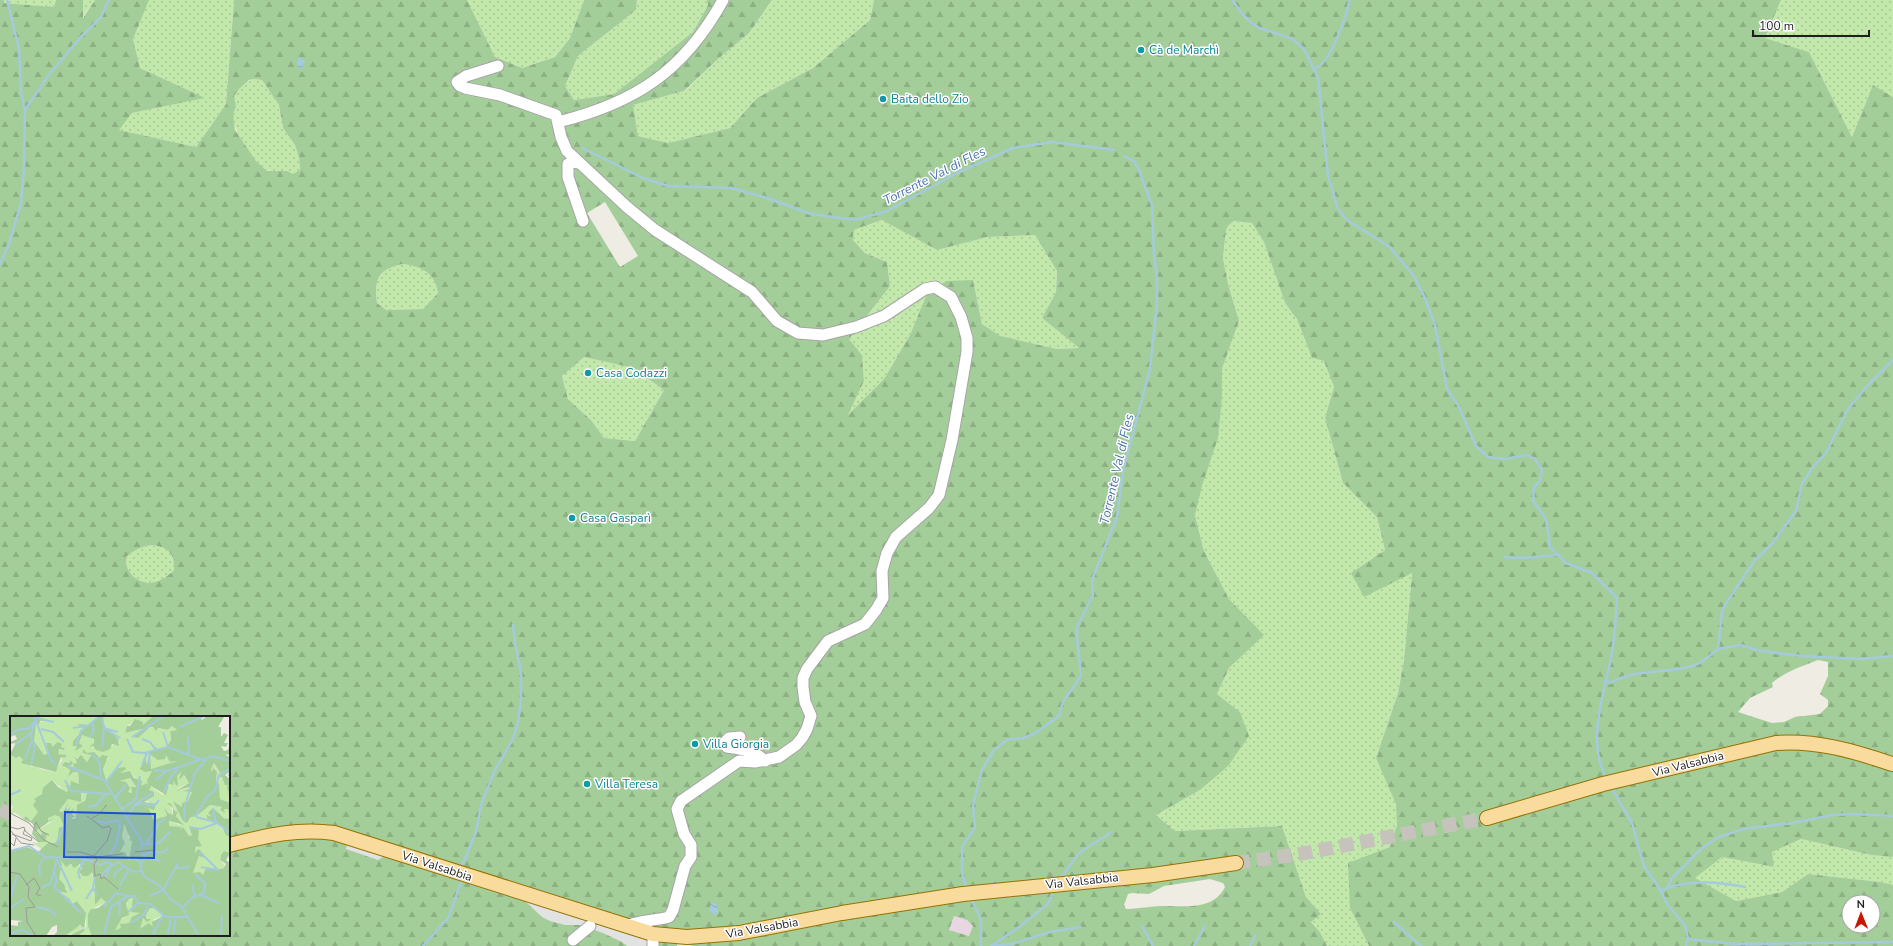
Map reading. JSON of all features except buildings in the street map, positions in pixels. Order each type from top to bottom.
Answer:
[{"type":"main road","name":"Via Valsabbia","points":[[1490,817],[1603,784],[1770,744],[1793,742],[1832,746],[1892,764]]},
{"type":"main road","name":"Via Valsabbia","points":[[230,845],[277,834],[300,831],[320,832],[350,837],[627,926],[653,940],[738,933],[842,913],[963,894],[1153,875],[1236,863]]},
{"type":"street","points":[[558,122],[588,114],[624,100],[661,77],[688,51],[723,0]]},
{"type":"street","points":[[498,66],[466,76],[457,82],[460,86],[465,88],[500,95],[556,115],[561,137],[567,151],[579,164],[655,230],[752,292],[777,321],[798,333],[823,335],[856,327],[884,316],[925,289],[935,287],[951,298],[961,317],[967,338],[967,352],[952,440],[940,495],[896,537],[887,553],[882,571],[883,598],[865,624],[828,641],[807,669],[803,678],[803,687],[805,702],[810,716],[807,729],[796,745],[779,757],[765,761],[739,761],[681,801],[677,809],[684,834],[691,845],[691,857],[685,866],[670,917],[660,920],[636,922],[627,926]]},
{"type":"street","points":[[579,164],[573,162],[568,164],[568,177],[583,221]]},
{"type":"street","points":[[740,737],[728,738],[726,741],[727,747],[758,754],[765,761]]},
{"type":"street","points":[[573,940],[590,926]]},
{"type":"shaded area","points":[[348,841],[388,854],[378,860],[346,849]]},
{"type":"shaded area","points":[[524,900],[649,940],[648,946],[627,946],[603,933],[581,925],[565,925],[550,921],[542,917]]},
{"type":"shaded area","points":[[954,915],[967,920],[973,926],[969,936],[949,930]]},
{"type":"green space","points":[[0,0],[4,0],[4,3],[54,7],[56,0],[83,0],[83,18],[95,0],[149,0],[133,39],[140,68],[205,98],[132,113],[119,130],[196,147],[226,104],[234,0],[467,0],[495,57],[522,68],[555,57],[570,38],[584,0],[637,0],[636,10],[578,56],[565,86],[574,100],[614,94],[693,32],[708,5],[707,0],[772,0],[749,33],[718,59],[684,91],[633,105],[638,136],[668,143],[730,128],[757,98],[813,68],[870,20],[874,0],[1781,0],[1765,38],[1809,52],[1852,137],[1873,85],[1893,97],[1893,857],[1871,855],[1801,839],[1772,852],[1774,867],[1722,857],[1695,878],[1736,901],[1782,892],[1808,874],[1881,882],[1893,885],[1893,946],[1369,946],[1350,908],[1348,863],[1390,847],[1397,825],[1396,804],[1376,758],[1398,693],[1404,660],[1412,573],[1364,597],[1351,573],[1385,550],[1377,517],[1343,483],[1325,418],[1334,387],[1324,361],[1312,358],[1297,319],[1285,303],[1264,242],[1252,223],[1234,221],[1226,230],[1223,258],[1228,284],[1239,321],[1222,369],[1222,398],[1218,438],[1202,486],[1195,515],[1204,551],[1229,599],[1264,635],[1229,668],[1217,694],[1240,712],[1249,736],[1228,766],[1200,790],[1156,815],[1175,831],[1282,826],[1306,897],[1321,914],[1311,922],[1320,932],[1327,946],[693,946],[678,942],[677,946],[0,946]],"holes":[[[249,80],[262,80],[279,105],[283,128],[295,145],[299,157],[300,170],[293,174],[287,171],[267,171],[256,161],[235,130],[233,114],[236,106],[234,96]],[[605,202],[638,256],[620,267],[587,213]],[[882,220],[937,250],[988,237],[1035,235],[1057,271],[1056,292],[1042,318],[1079,348],[1057,349],[1000,336],[982,324],[973,280],[947,281],[928,291],[910,335],[884,379],[848,415],[864,381],[862,355],[849,339],[890,286],[887,262],[865,253],[853,240],[854,230]],[[403,264],[422,269],[434,280],[438,293],[423,309],[386,310],[377,303],[376,287],[380,276],[388,269]],[[584,357],[633,368],[664,390],[635,441],[604,438],[591,420],[568,399],[562,376]],[[153,545],[170,552],[173,559],[174,570],[159,581],[148,583],[143,582],[132,575],[128,569],[126,557],[135,550]],[[1818,660],[1828,662],[1828,676],[1820,694],[1828,700],[1828,706],[1820,714],[1795,717],[1784,722],[1772,723],[1738,712],[1750,698],[1773,687],[1772,683],[1788,672]],[[1210,879],[1223,883],[1225,887],[1214,900],[1207,903],[1190,906],[1161,906],[1130,909],[1126,909],[1124,905],[1128,894],[1149,894],[1164,886]],[[954,916],[967,920],[973,926],[969,936],[949,930]]]},
{"type":"green space","points":[[4,0],[56,0],[54,7],[4,3]]},
{"type":"green space","points":[[83,0],[95,0],[82,18]]},
{"type":"green space","points":[[148,0],[234,0],[226,104],[196,147],[118,130],[132,113],[204,98],[140,68],[133,39]]},
{"type":"green space","points":[[467,0],[584,0],[570,38],[555,57],[522,68],[495,57]]},
{"type":"green space","points":[[637,0],[707,0],[708,5],[693,32],[614,94],[574,100],[565,86],[578,56],[636,10]]},
{"type":"green space","points":[[772,0],[874,0],[870,20],[813,68],[757,98],[730,128],[668,143],[638,136],[633,105],[685,91],[718,59],[749,33]]},
{"type":"green space","points":[[1781,0],[1893,0],[1893,97],[1873,86],[1852,137],[1809,52],[1765,38]]},
{"type":"green space","points":[[254,79],[262,80],[279,105],[283,128],[295,145],[299,157],[300,170],[293,174],[287,172],[272,172],[261,166],[244,145],[236,128],[233,114],[235,102],[234,96],[242,85]]},
{"type":"green space","points":[[883,220],[937,250],[988,237],[1035,235],[1057,271],[1056,292],[1042,318],[1079,348],[1057,349],[1000,337],[982,324],[973,280],[928,291],[910,335],[884,379],[847,417],[864,381],[862,355],[849,339],[890,286],[887,262],[865,253],[853,240],[854,230]]},
{"type":"green space","points":[[1234,221],[1252,223],[1264,242],[1285,303],[1297,319],[1312,358],[1324,361],[1334,387],[1325,418],[1343,483],[1377,517],[1385,550],[1351,573],[1412,572],[1404,660],[1398,693],[1376,758],[1396,803],[1398,817],[1396,831],[1384,858],[1350,908],[1369,946],[1327,946],[1320,932],[1311,921],[1321,914],[1306,897],[1282,826],[1175,831],[1156,815],[1200,790],[1240,712],[1217,694],[1229,668],[1263,635],[1229,599],[1204,551],[1195,514],[1222,398],[1222,369],[1239,321],[1228,284],[1223,258],[1226,230]]},
{"type":"green space","points":[[403,264],[422,269],[434,280],[438,293],[423,309],[386,310],[377,303],[376,287],[380,276],[388,269]]},
{"type":"green space","points":[[584,357],[633,368],[664,390],[635,441],[604,438],[591,420],[568,399],[562,376]]},
{"type":"green space","points":[[152,545],[166,550],[172,555],[174,570],[159,581],[148,583],[137,579],[130,573],[127,567],[126,557],[138,549]]},
{"type":"green space","points":[[1801,839],[1871,855],[1893,857],[1893,885],[1881,882],[1808,874],[1782,892],[1736,901],[1694,878],[1722,857],[1774,867],[1771,852]]},
{"type":"water","points":[[300,57],[305,61],[302,69],[297,68],[298,58]]},
{"type":"water","points":[[713,903],[717,905],[718,913],[715,915],[710,912],[710,906]]},
{"type":"waterway","points":[[0,264],[9,244],[21,203],[24,168],[25,110],[21,93],[19,49],[7,0]]},
{"type":"waterway","points":[[25,110],[48,76],[79,39],[101,17],[109,0]]},
{"type":"waterway","points":[[1232,0],[1243,15],[1259,28],[1291,38],[1304,49],[1318,78],[1328,176],[1338,209],[1347,220],[1390,247],[1414,276],[1425,298],[1435,325],[1447,389],[1458,405],[1476,446],[1488,457],[1504,459],[1527,455],[1535,459],[1542,470],[1540,481],[1534,487],[1533,501],[1546,519],[1550,547],[1566,563],[1592,573],[1617,598],[1613,646],[1597,733],[1601,765],[1607,779]]},
{"type":"waterway","points":[[1314,69],[1320,65],[1332,49],[1337,39],[1350,0]]},
{"type":"waterway","name":"Torrente Val di Fles","points":[[582,148],[643,178],[668,186],[731,188],[764,197],[811,214],[855,220],[887,211],[957,173],[1013,148],[1052,142],[1114,150]]},
{"type":"waterway","name":"Torrente Val di Fles","points":[[967,890],[962,873],[962,847],[975,828],[973,805],[982,770],[994,750],[1007,740],[1023,738],[1034,734],[1059,716],[1063,702],[1081,676],[1077,627],[1093,595],[1092,580],[1117,517],[1123,471],[1150,369],[1157,303],[1157,277],[1154,256],[1152,205],[1138,168],[1134,161],[1124,156]]},
{"type":"waterway","points":[[1605,681],[1610,683],[1631,675],[1673,670],[1695,665],[1718,649],[1722,611],[1728,600],[1755,560],[1772,544],[1796,511],[1802,484],[1813,467],[1826,453],[1848,409],[1868,385],[1893,360]]},
{"type":"waterway","points":[[1504,557],[1524,558],[1557,555]]},
{"type":"waterway","points":[[461,868],[476,832],[481,805],[494,772],[513,739],[518,722],[521,700],[521,673],[513,625]]},
{"type":"waterway","points":[[1718,649],[1740,645],[1761,651],[1801,656],[1862,659],[1893,656]]},
{"type":"waterway","points":[[1611,787],[1632,823],[1644,866],[1661,891],[1667,904],[1685,925],[1688,939],[1686,946]]},
{"type":"waterway","points":[[1661,891],[1667,888],[1673,877],[1702,848],[1719,837],[1744,829],[1793,823],[1832,815],[1853,814],[1893,816]]},
{"type":"waterway","points":[[1060,879],[1079,853],[1110,833]]},
{"type":"waterway","points":[[423,946],[449,917],[462,879]]},
{"type":"waterway","points":[[1667,888],[1676,885],[1696,883],[1726,884],[1745,887]]},
{"type":"waterway","points":[[991,946],[1019,927],[1048,904],[1054,890]]},
{"type":"waterway","name":"Torrente Val di Fles","points":[[971,898],[981,920],[981,946]]},
{"type":"waterway","points":[[1394,922],[1421,946]]},
{"type":"waterway","points":[[1142,926],[1153,946]]},
{"type":"waterway","points":[[1194,946],[1205,926]]},
{"type":"waterway","points":[[991,946],[1012,944],[1050,932],[1080,927]]},
{"type":"waterway","points":[[1250,946],[1255,936]]},
{"type":"waterway","points":[[1688,939],[1735,944],[1893,942]]},
{"type":"tunnel","points":[[0,809],[10,814]]},
{"type":"tunnel","points":[[1236,863],[1300,854],[1487,818]]},
{"type":"place","name":"Cà de Marchì","points":[[1141,50]]},
{"type":"place","name":"Baita dello Zio","points":[[883,99]]},
{"type":"place","name":"Casa Codazzi","points":[[588,373]]},
{"type":"place","name":"Casa Gasparì","points":[[572,518]]},
{"type":"place","name":"Villa Giorgia","points":[[695,744]]},
{"type":"place","name":"Villa Teresa","points":[[587,784]]}]
